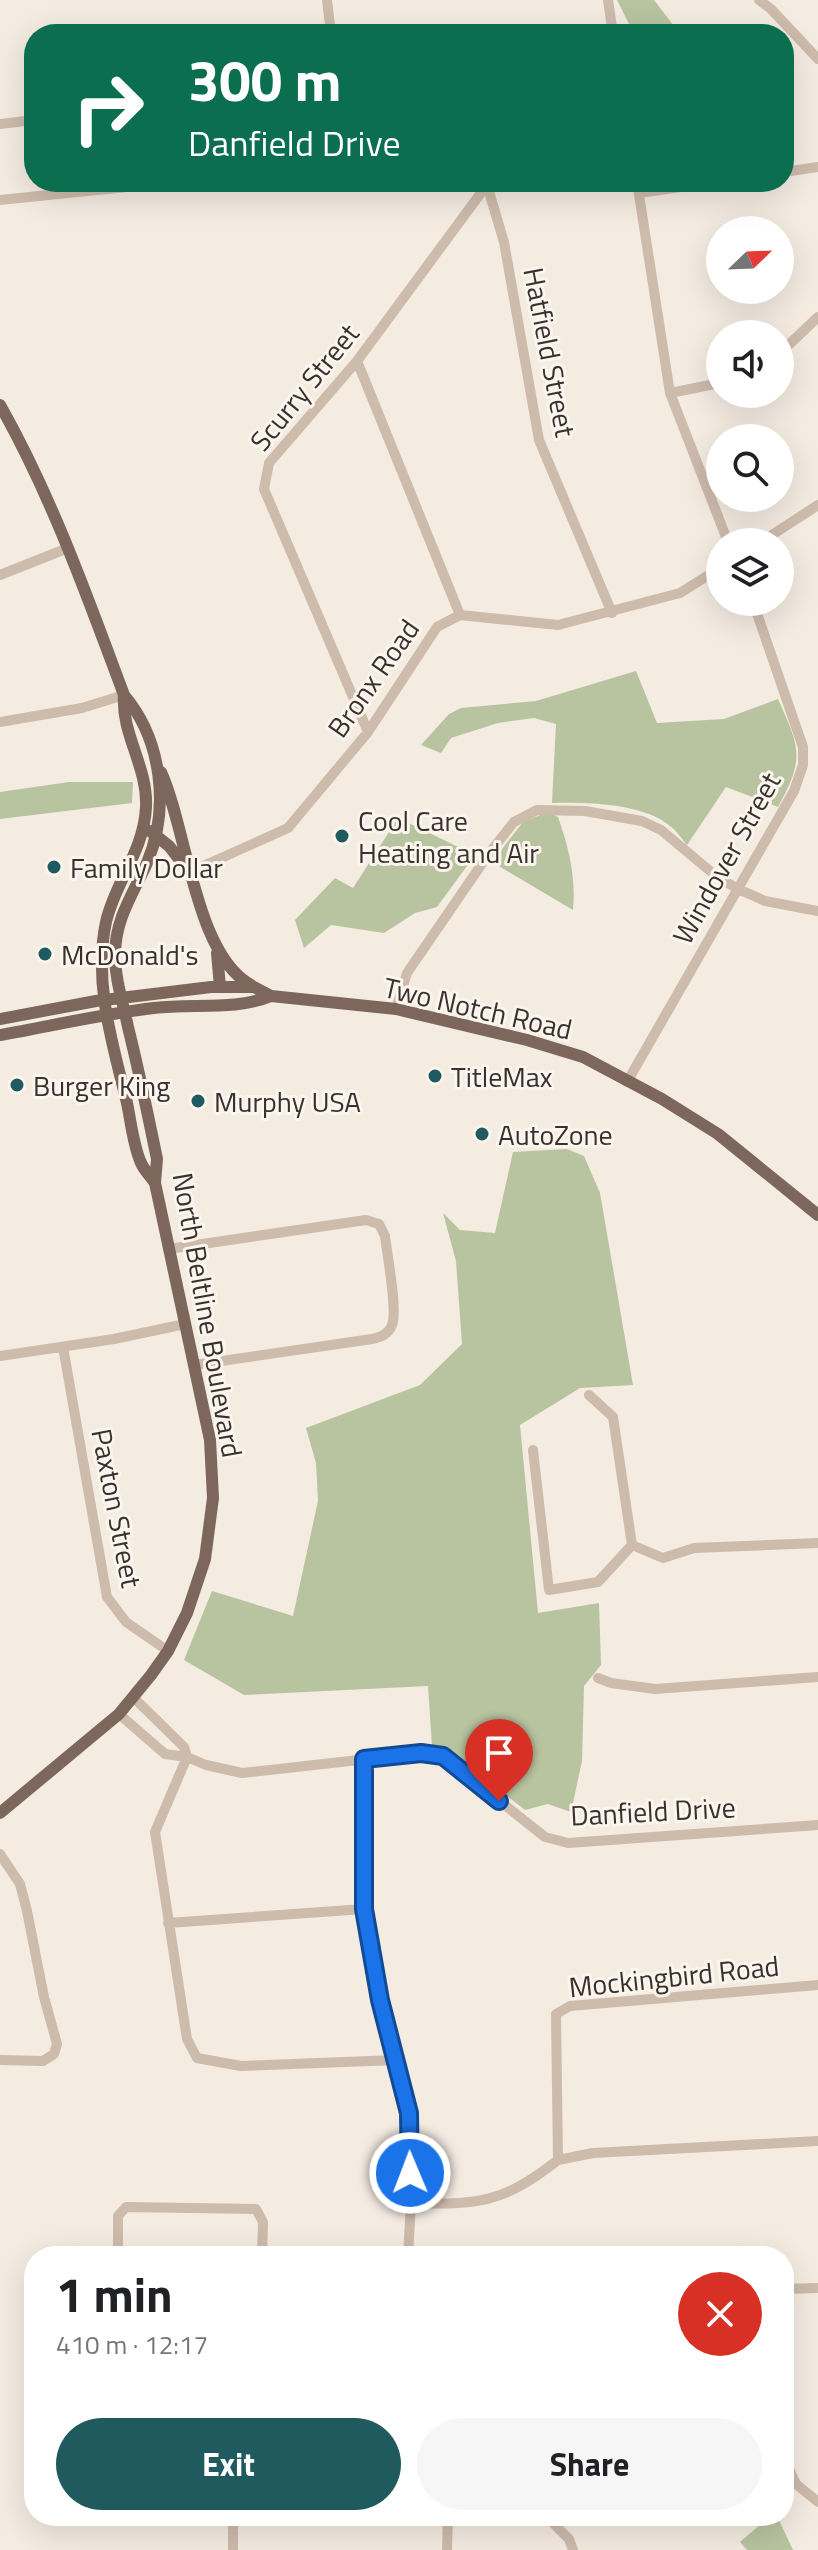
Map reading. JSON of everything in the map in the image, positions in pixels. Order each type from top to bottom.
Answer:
[{"type":"main road","points":[[0,405],[37,473],[124,695],[137,710],[172,796],[190,872],[217,949],[220,987]]},
{"type":"main road","points":[[124,695],[122,714],[141,769],[146,797],[144,827],[137,851],[116,893],[106,922],[101,960],[101,1000],[141,1164],[155,1183]]},
{"type":"main road","name":"North Beltline Boulevard","points":[[0,1813],[119,1714],[168,1651],[200,1577],[212,1519],[210,1440],[155,1183],[157,1159],[131,1011],[119,993],[115,954],[118,927],[156,835],[160,804],[155,758]]},
{"type":"main road","points":[[144,827],[169,846],[190,872]]},
{"type":"main road","points":[[217,949],[233,972],[254,987]]},
{"type":"main road","name":"Two Notch Road","points":[[0,1019],[101,1000],[119,993],[254,987],[271,996],[396,1009],[527,1040],[583,1057],[662,1099],[713,1131],[818,1215]]},
{"type":"main road","name":"Two Notch Road","points":[[0,1035],[108,1022],[131,1011],[191,1004],[251,1004],[271,996]]},
{"type":"street","points":[[327,0],[330,24]]},
{"type":"street","points":[[608,0],[612,24]]},
{"type":"street","points":[[759,0],[785,24]]},
{"type":"street","points":[[794,33],[818,59]]},
{"type":"street","points":[[0,124],[24,121]]},
{"type":"street","points":[[794,171],[818,167]]},
{"type":"street","points":[[0,200],[78,192]]},
{"type":"street","name":"Scurry Street","points":[[368,732],[264,489],[269,463],[357,361],[482,192]]},
{"type":"street","name":"Hatfield Street","points":[[490,192],[504,242],[539,440],[612,613]]},
{"type":"street","points":[[639,192],[670,393],[723,528]]},
{"type":"street","points":[[794,340],[818,317]]},
{"type":"street","points":[[357,361],[460,615]]},
{"type":"street","points":[[670,393],[706,386]]},
{"type":"street","points":[[783,528],[818,505]]},
{"type":"street","points":[[0,575],[68,548]]},
{"type":"street","name":"Bronx Road","points":[[190,872],[288,828],[368,732],[437,627],[460,615],[558,625],[680,593],[706,577]]},
{"type":"street","name":"Windover Street","points":[[627,1082],[794,791],[803,765],[800,736],[758,616]]},
{"type":"street","points":[[0,722],[82,708],[124,695]]},
{"type":"street","points":[[396,1009],[407,973],[490,852],[514,822],[530,812],[564,809],[642,821],[661,830],[716,876],[736,888],[765,901],[818,911]]},
{"type":"street","points":[[168,1249],[366,1220],[379,1224],[385,1236],[394,1315],[394,1322],[387,1333],[372,1339],[194,1365]]},
{"type":"street","points":[[0,1356],[185,1324]]},
{"type":"street","name":"Paxton Street","points":[[63,1347],[102,1583],[107,1597],[126,1622],[168,1651]]},
{"type":"street","points":[[589,1395],[613,1417],[632,1545]]},
{"type":"street","points":[[533,1450],[549,1590],[598,1582],[632,1545]]},
{"type":"street","points":[[632,1545],[663,1558],[694,1548],[818,1543]]},
{"type":"street","points":[[598,1678],[611,1683],[655,1689],[818,1677]]},
{"type":"street","points":[[133,1697],[184,1747],[187,1757],[155,1832],[187,2039],[197,2058],[241,2066],[396,2060]]},
{"type":"street","name":"Danfield Drive","points":[[119,1714],[165,1754],[242,1773],[421,1753],[443,1756],[545,1837],[568,1843],[818,1825]]},
{"type":"street","points":[[364,1759],[364,1909],[380,2000],[409,2113],[409,2246]]},
{"type":"street","points":[[0,1854],[20,1884],[57,2044],[54,2054],[43,2061],[0,2060]]},
{"type":"street","points":[[168,1923],[364,1909]]},
{"type":"street","name":"Mockingbird Road","points":[[558,2160],[556,2014],[570,2006],[818,1985]]},
{"type":"street","points":[[411,2203],[457,2204],[501,2197],[531,2181],[558,2160],[593,2153],[818,2141]]},
{"type":"street","points":[[118,2246],[118,2216],[126,2207],[256,2209],[263,2222],[262,2246]]},
{"type":"street","points":[[794,2289],[818,2288]]},
{"type":"street","points":[[794,2480],[818,2502]]},
{"type":"street","points":[[233,2526],[233,2550]]},
{"type":"street","points":[[447,2550],[448,2526]]},
{"type":"street","points":[[556,2526],[569,2539],[573,2550]]},
{"type":"green space","points":[[617,0],[654,0],[672,24],[629,24]]},
{"type":"green space","points":[[636,671],[657,723],[724,719],[778,699],[795,742],[796,764],[778,807],[726,787],[687,845],[659,818],[630,808],[552,803],[556,724],[534,718],[498,723],[451,738],[441,753],[421,745],[449,714],[461,708],[536,701]]},
{"type":"green space","points":[[69,782],[133,782],[132,803],[0,819],[0,792]]},
{"type":"green space","points":[[548,812],[558,817],[568,851],[573,910],[492,862],[523,822]]},
{"type":"green space","points":[[398,818],[475,855],[437,907],[415,913],[384,933],[331,925],[304,948],[295,920],[335,878],[353,888]]},
{"type":"green space","points":[[567,1149],[584,1156],[600,1193],[633,1385],[580,1388],[520,1425],[538,1613],[599,1603],[601,1665],[584,1686],[582,1761],[571,1812],[548,1804],[525,1810],[461,1760],[432,1746],[428,1686],[244,1695],[184,1660],[212,1591],[293,1616],[318,1501],[316,1463],[306,1428],[420,1385],[462,1344],[456,1261],[443,1213],[460,1230],[495,1233],[513,1152]]},
{"type":"green space","points":[[758,2526],[782,2526],[793,2550],[747,2550],[740,2542]]},
{"type":"place","name":"Cool Care Heating and Air","points":[[342,836]]},
{"type":"place","name":"Family Dollar","points":[[54,867]]},
{"type":"place","name":"McDonald's","points":[[45,954]]},
{"type":"place","name":"TitleMax","points":[[435,1076]]},
{"type":"place","name":"Burger King","points":[[17,1085]]},
{"type":"place","name":"Murphy USA","points":[[198,1101]]},
{"type":"place","name":"AutoZone","points":[[482,1134]]},
{"type":"route","points":[[410,2173],[409,2113],[380,2000],[364,1909],[364,1759],[421,1753],[443,1756],[499,1801]]}]
